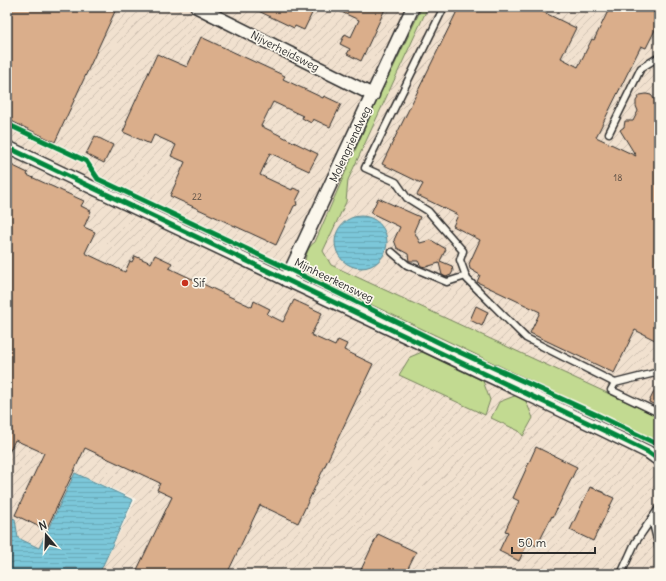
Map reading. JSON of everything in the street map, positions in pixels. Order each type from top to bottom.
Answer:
[{"type":"street","name":"Nijverheidsweg","points":[[197,7],[373,95]]},
{"type":"street","name":"Molengriendweg","points":[[286,280],[413,7]]},
{"type":"street","name":"Mijnheerkensweg","points":[[7,147],[603,430],[648,452],[659,460]]},
{"type":"lane","points":[[444,7],[365,168],[396,182],[407,198],[428,211],[464,251],[460,260],[467,279],[526,338],[615,383],[659,372]]},
{"type":"lane","points":[[609,133],[641,68],[659,57]]},
{"type":"lane","points":[[392,252],[407,265],[447,282],[466,276]]},
{"type":"lane","points":[[615,383],[611,390],[659,413]]},
{"type":"lane","points":[[621,574],[635,542],[659,508]]},
{"type":"lane","points":[[652,518],[659,548]]},
{"type":"shaded area","points":[[7,7],[659,7],[659,574],[99,574],[136,499],[75,473],[39,548],[18,538],[15,519],[7,516]]},
{"type":"green space","points":[[422,7],[428,7],[348,180],[346,202],[323,251],[331,265],[659,417],[659,442],[305,273],[305,260],[307,252],[315,242],[380,93],[383,80],[392,70]]},
{"type":"green space","points":[[422,352],[483,381],[490,400],[485,415],[399,375],[410,357]]},
{"type":"green space","points":[[517,395],[525,399],[533,418],[523,436],[519,431],[491,418],[499,402]]},
{"type":"water","points":[[356,216],[366,216],[380,223],[387,237],[387,247],[380,261],[366,268],[356,268],[346,264],[339,257],[335,247],[335,237],[339,227],[346,220]]},
{"type":"water","points":[[75,473],[133,500],[99,574],[7,574],[7,516],[15,519],[18,538],[39,548]]},
{"type":"building","points":[[7,7],[117,7],[55,142],[7,119]]},
{"type":"building","points":[[250,7],[315,7],[304,30],[295,26],[294,28]]},
{"type":"building","points":[[330,7],[386,7],[361,61],[347,54],[350,49],[340,44],[345,34],[351,37],[359,20]]},
{"type":"building","points":[[459,7],[533,7],[576,28],[561,58],[578,67],[592,39],[594,40],[610,7],[659,7],[659,22],[646,48],[641,46],[596,137],[636,156],[620,130],[624,127],[625,121],[633,121],[638,111],[636,101],[640,95],[651,95],[659,105],[659,342],[635,330],[614,373],[530,333],[540,312],[477,282],[480,275],[470,269],[469,264],[480,240],[453,226],[458,215],[417,195],[423,184],[382,164]]},
{"type":"building","points":[[201,37],[285,76],[283,79],[323,98],[324,96],[341,104],[330,127],[313,119],[311,123],[302,118],[303,116],[273,102],[261,126],[318,154],[309,171],[270,153],[260,175],[292,190],[293,188],[301,191],[296,201],[297,205],[294,206],[276,245],[170,196],[185,162],[171,156],[176,145],[154,135],[150,144],[123,132],[127,123],[126,122],[157,54],[187,67]]},
{"type":"building","points":[[95,136],[113,145],[104,163],[86,154]]},
{"type":"building","points":[[7,163],[28,173],[27,175],[84,201],[81,206],[91,211],[84,227],[95,232],[85,253],[125,272],[130,261],[132,262],[135,256],[151,263],[155,255],[172,263],[169,268],[252,307],[254,301],[270,309],[267,314],[283,322],[294,300],[322,313],[311,335],[335,346],[338,340],[347,344],[344,350],[373,364],[298,523],[260,505],[227,574],[135,574],[172,497],[157,490],[160,483],[85,448],[46,530],[15,515],[44,453],[15,440],[7,457]]},
{"type":"building","points":[[378,198],[420,217],[414,231],[420,243],[431,240],[446,249],[440,261],[452,266],[453,271],[451,275],[446,277],[442,275],[439,263],[426,267],[421,266],[418,261],[409,261],[408,254],[397,248],[394,240],[400,227],[371,213]]},
{"type":"building","points":[[476,306],[488,312],[482,326],[470,320]]},
{"type":"building","points":[[659,381],[659,407],[649,402]]},
{"type":"building","points":[[536,447],[577,467],[537,546],[528,542],[519,561],[499,551],[508,532],[505,531],[519,501],[513,498]]},
{"type":"building","points":[[590,487],[614,498],[593,541],[570,530]]},
{"type":"building","points":[[378,534],[416,552],[405,574],[359,574]]},
{"type":"cycle path","points":[[7,124],[86,161],[98,179],[291,270],[446,346],[659,445]]},
{"type":"cycle path","points":[[7,147],[603,430],[648,452],[659,460]]},
{"type":"place","name":"Sif","points":[[185,283]]}]
